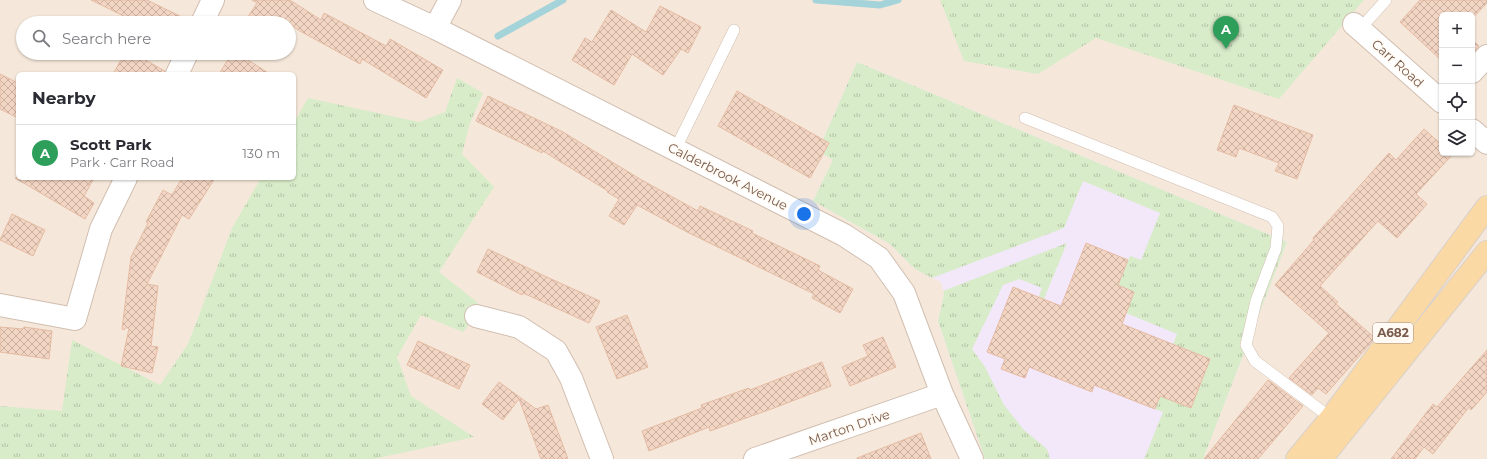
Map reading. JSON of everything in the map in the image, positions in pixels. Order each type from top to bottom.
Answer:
[{"type":"main road","name":"A682","points":[[1297,459],[1330,418],[1486,211]]},
{"type":"main road","name":"A682","points":[[1321,459],[1487,252]]},
{"type":"street","points":[[206,16],[214,0]]},
{"type":"street","name":"Calderbrook Avenue","points":[[375,0],[435,28],[844,235],[879,258],[904,293],[942,394],[972,459]]},
{"type":"street","points":[[435,28],[450,0]]},
{"type":"street","name":"Carr Road","points":[[1357,27],[1439,99]]},
{"type":"street","points":[[1475,69],[1487,56]]},
{"type":"street","points":[[178,72],[184,60]]},
{"type":"street","points":[[1475,133],[1487,143]]},
{"type":"street","points":[[0,305],[75,318],[101,229],[125,180]]},
{"type":"street","points":[[476,316],[519,327],[556,351],[571,378],[602,459]]},
{"type":"street","name":"Marton Drive","points":[[755,459],[942,394]]},
{"type":"lane","points":[[1357,27],[1386,0]]},
{"type":"lane","points":[[675,150],[734,30]]},
{"type":"lane","points":[[1025,118],[1272,217],[1278,226],[1276,248],[1256,301],[1246,345],[1255,361],[1330,418]]},
{"type":"shaded area","points":[[0,0],[1487,0],[1487,459],[0,459]]},
{"type":"shaded area","points":[[857,62],[1287,242],[1203,459],[985,459],[938,321],[944,294],[941,282],[915,269],[890,244],[813,201],[833,160],[818,151]]},
{"type":"green space","points":[[940,0],[1364,0],[1279,99],[1096,38],[1038,74],[964,61]]},
{"type":"green space","points":[[857,62],[1287,242],[1203,459],[1144,459],[1163,412],[1155,409],[1160,396],[1191,408],[1210,359],[1173,344],[1177,334],[1126,313],[1134,292],[1118,285],[1130,256],[1141,260],[1160,213],[1083,181],[1064,228],[932,278],[915,269],[890,244],[813,201],[833,160],[818,151]]},
{"type":"green space","points":[[457,78],[483,93],[470,123],[462,154],[494,187],[439,272],[477,302],[476,316],[463,332],[421,315],[397,357],[411,396],[474,437],[374,459],[0,459],[0,406],[62,411],[72,340],[160,385],[188,344],[232,228],[260,180],[296,180],[296,119],[308,98],[419,122],[445,112]]},
{"type":"green space","points":[[1067,243],[1041,306],[1036,304],[1042,288],[1019,279],[1003,285],[972,349],[985,367],[1004,405],[1024,430],[1047,449],[1050,459],[985,459],[938,321],[944,294],[943,291]]},
{"type":"building","points":[[91,0],[147,0],[180,16],[124,16]]},
{"type":"building","points":[[252,0],[290,0],[321,20],[324,13],[386,46],[390,39],[443,70],[426,98],[362,59],[360,64],[300,31],[296,28],[296,16],[249,16],[257,3]]},
{"type":"building","points":[[1420,0],[1487,0],[1487,3],[1475,16],[1475,12],[1439,12],[1439,58],[1400,22]]},
{"type":"building","points":[[660,6],[701,27],[688,53],[681,49],[663,75],[632,54],[614,85],[572,60],[585,38],[592,42],[611,10],[646,32]]},
{"type":"building","points":[[1475,43],[1479,46],[1475,51]]},
{"type":"building","points":[[121,60],[145,60],[165,71],[165,72],[114,72]]},
{"type":"building","points":[[228,60],[248,60],[267,72],[220,72]]},
{"type":"building","points":[[0,74],[16,82],[16,117],[0,109]]},
{"type":"building","points":[[737,91],[829,143],[810,178],[718,126]]},
{"type":"building","points":[[488,96],[563,132],[640,179],[698,211],[700,206],[753,231],[752,233],[820,266],[818,270],[853,289],[840,313],[812,298],[814,294],[687,232],[637,205],[624,225],[609,216],[619,199],[607,192],[608,191],[543,151],[542,153],[476,121]]},
{"type":"building","points":[[1234,105],[1313,135],[1297,179],[1275,171],[1279,163],[1239,148],[1236,157],[1217,150]]},
{"type":"building","points":[[1424,129],[1439,142],[1439,156],[1451,156],[1416,194],[1427,204],[1397,238],[1378,221],[1320,286],[1338,302],[1336,304],[1375,338],[1326,394],[1318,388],[1312,395],[1289,378],[1329,333],[1275,285],[1314,240],[1313,238],[1389,153],[1396,160]]},
{"type":"building","points":[[18,180],[93,180],[84,196],[94,203],[85,219]]},
{"type":"building","points":[[181,180],[214,180],[189,219],[182,215],[147,284],[158,286],[151,346],[158,347],[152,373],[121,366],[129,328],[125,328],[124,330],[122,329],[131,257],[148,223],[146,222],[163,190],[172,195]]},
{"type":"building","points":[[12,214],[45,230],[33,256],[0,240]]},
{"type":"building","points":[[1086,243],[1128,260],[1118,285],[1134,292],[1122,324],[1210,359],[1191,408],[1160,396],[1155,409],[1094,385],[1092,392],[1029,367],[1025,378],[1001,369],[1005,359],[987,352],[1013,287],[1061,306]]},
{"type":"building","points":[[488,249],[600,301],[589,323],[523,293],[522,295],[477,272]]},
{"type":"building","points":[[627,315],[648,367],[617,379],[596,327]]},
{"type":"building","points":[[0,327],[23,329],[24,327],[52,331],[49,359],[0,352]]},
{"type":"building","points":[[883,337],[896,367],[850,386],[842,367],[868,356],[863,345]]},
{"type":"building","points":[[418,341],[470,365],[459,389],[407,365]]},
{"type":"building","points":[[1487,350],[1487,392],[1471,410],[1469,407],[1433,454],[1424,447],[1415,459],[1391,459],[1433,404],[1437,407]]},
{"type":"building","points":[[822,362],[831,386],[710,431],[709,427],[649,451],[642,431],[702,408],[701,405],[749,388],[750,390]]},
{"type":"building","points":[[1268,380],[1303,406],[1258,459],[1204,459]]},
{"type":"building","points":[[499,382],[536,409],[548,405],[568,459],[541,459],[519,399],[503,420],[482,404]]},
{"type":"building","points":[[921,433],[931,459],[857,459],[857,458]]},
{"type":"waterway","points":[[498,36],[563,0]]},
{"type":"waterway","points":[[816,0],[880,5],[898,0]]},
{"type":"place","name":"Scott Park","points":[[1226,49]]}]
